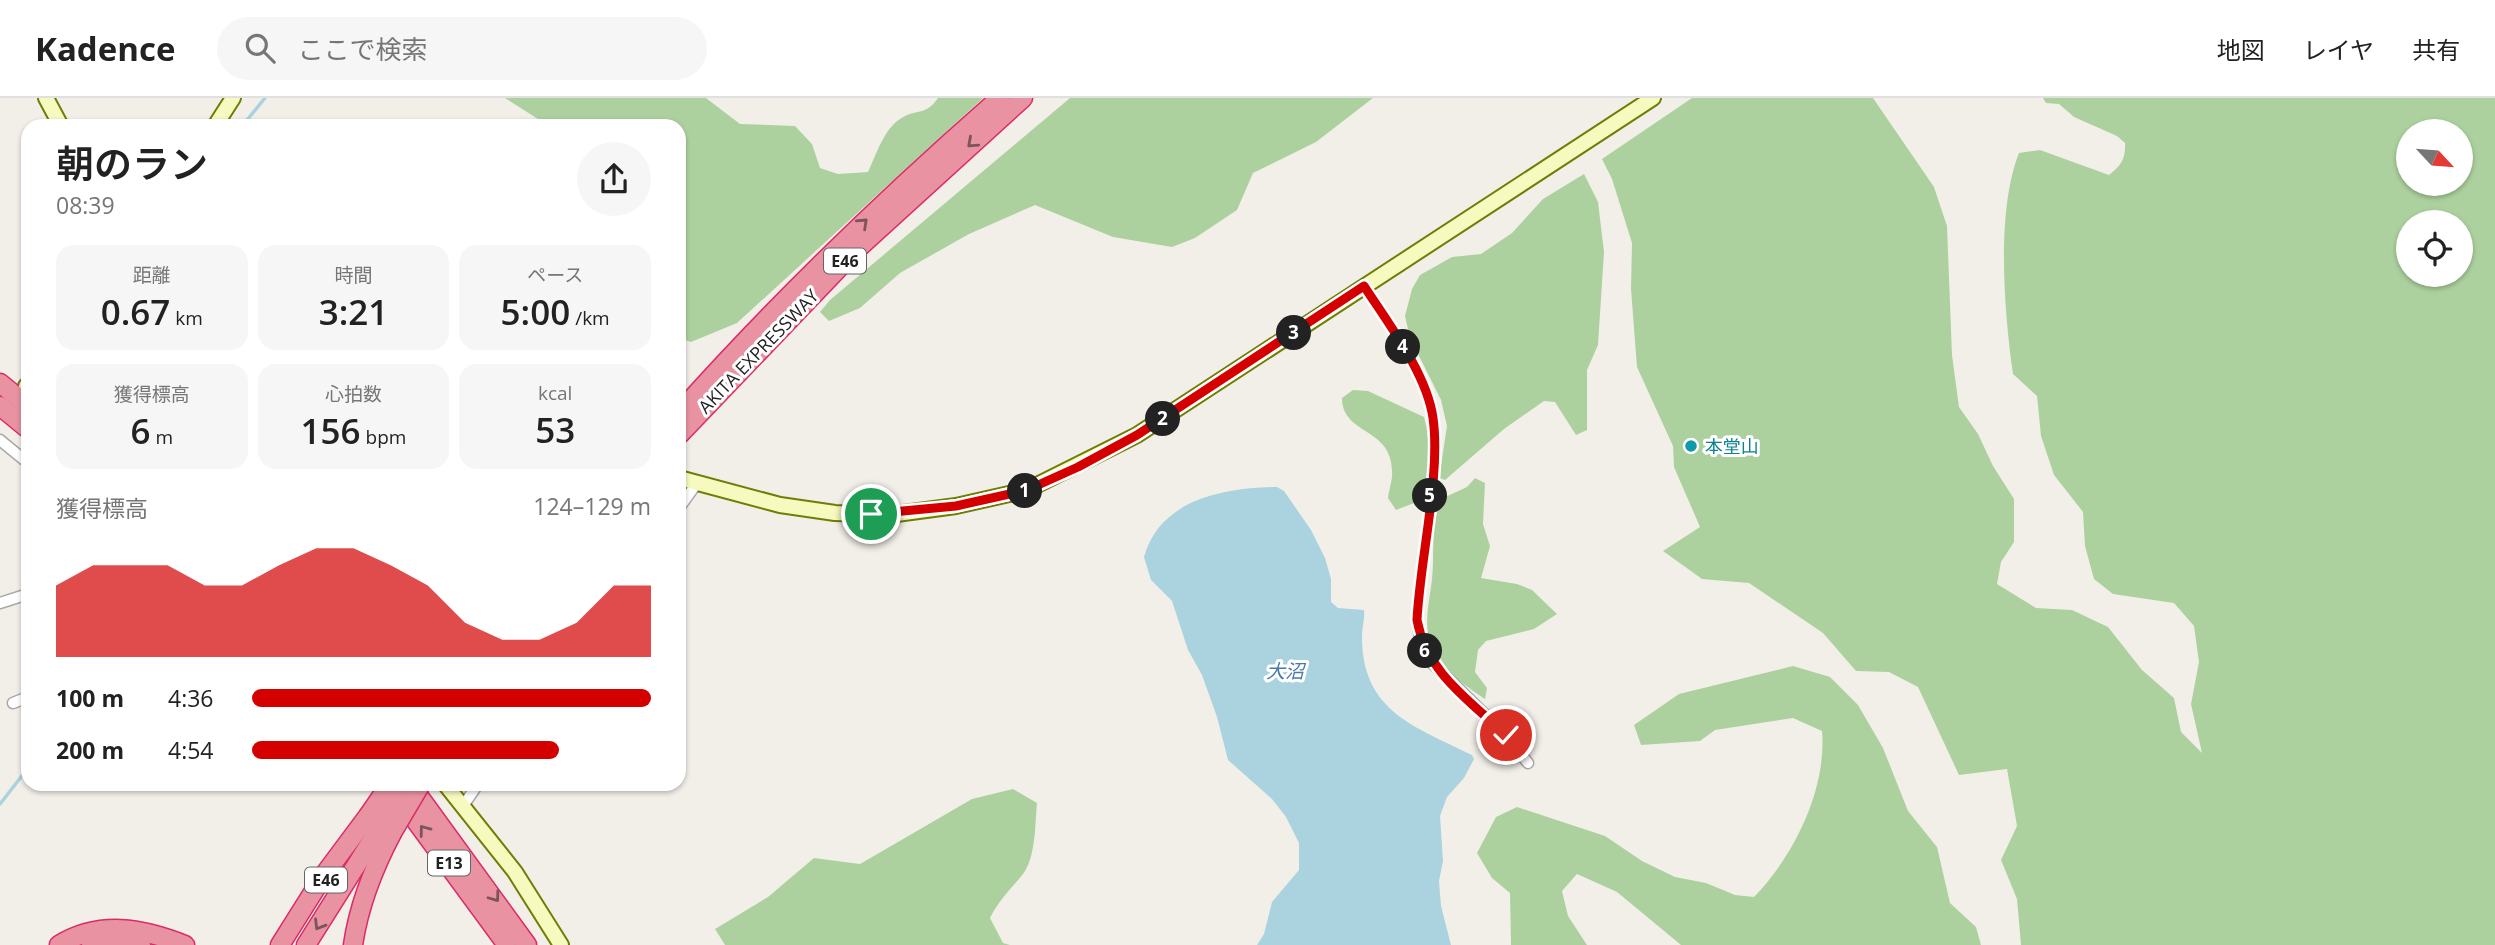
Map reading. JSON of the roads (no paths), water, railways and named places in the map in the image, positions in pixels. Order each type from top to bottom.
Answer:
[{"type":"highway","name":"AKITA EXPRESSWAY","points":[[686,405],[776,308],[845,240],[1000,98]]},
{"type":"highway","name":"AKITA EXPRESSWAY","points":[[686,428],[855,251],[1023,98]]},
{"type":"highway","points":[[0,383],[21,400]]},
{"type":"highway","points":[[0,406],[21,423]]},
{"type":"highway","name":"E46","points":[[306,945],[380,825],[387,791]]},
{"type":"highway","name":"E13","points":[[393,791],[507,945]]},
{"type":"highway","name":"E46","points":[[286,945],[405,791]]},
{"type":"highway","points":[[280,945],[324,875],[414,791]]},
{"type":"highway","name":"E13","points":[[415,791],[527,945]]},
{"type":"highway","points":[[354,945],[364,896],[374,866],[380,825]]},
{"type":"highway","points":[[59,945],[79,934],[117,928],[140,930],[185,945]]},
{"type":"highway","points":[[91,945],[113,942],[141,945]]},
{"type":"main road","points":[[47,98],[58,119]]},
{"type":"main road","points":[[220,119],[233,98]]},
{"type":"main road","points":[[686,480],[780,505],[835,513],[890,515],[956,506],[1027,490],[1137,435],[1653,98]]},
{"type":"main road","points":[[451,791],[515,872],[561,945]]},
{"type":"street","points":[[1364,286],[1401,344],[1424,388],[1433,417],[1434,451],[1417,620],[1421,643],[1430,661],[1506,735],[1528,763]]},
{"type":"street","points":[[0,440],[21,457]]},
{"type":"street","points":[[686,498],[697,483]]},
{"type":"street","points":[[0,603],[21,596]]},
{"type":"street","points":[[13,703],[21,700]]},
{"type":"street","points":[[463,806],[473,791]]},
{"type":"water","name":"大沼","points":[[1277,487],[1284,491],[1311,530],[1325,558],[1331,579],[1331,602],[1338,608],[1364,610],[1364,662],[1371,683],[1382,700],[1396,714],[1413,725],[1472,755],[1474,759],[1464,778],[1447,797],[1440,816],[1443,861],[1439,881],[1441,906],[1451,945],[1257,945],[1264,934],[1272,902],[1299,870],[1299,843],[1286,817],[1272,799],[1228,760],[1217,717],[1202,675],[1188,650],[1172,601],[1151,580],[1144,557],[1152,537],[1164,522],[1179,510],[1216,494]]},
{"type":"waterway","points":[[248,119],[265,98]]},
{"type":"waterway","points":[[0,804],[21,777]]},
{"type":"place","name":"本堂山","points":[[1691,446]]}]
